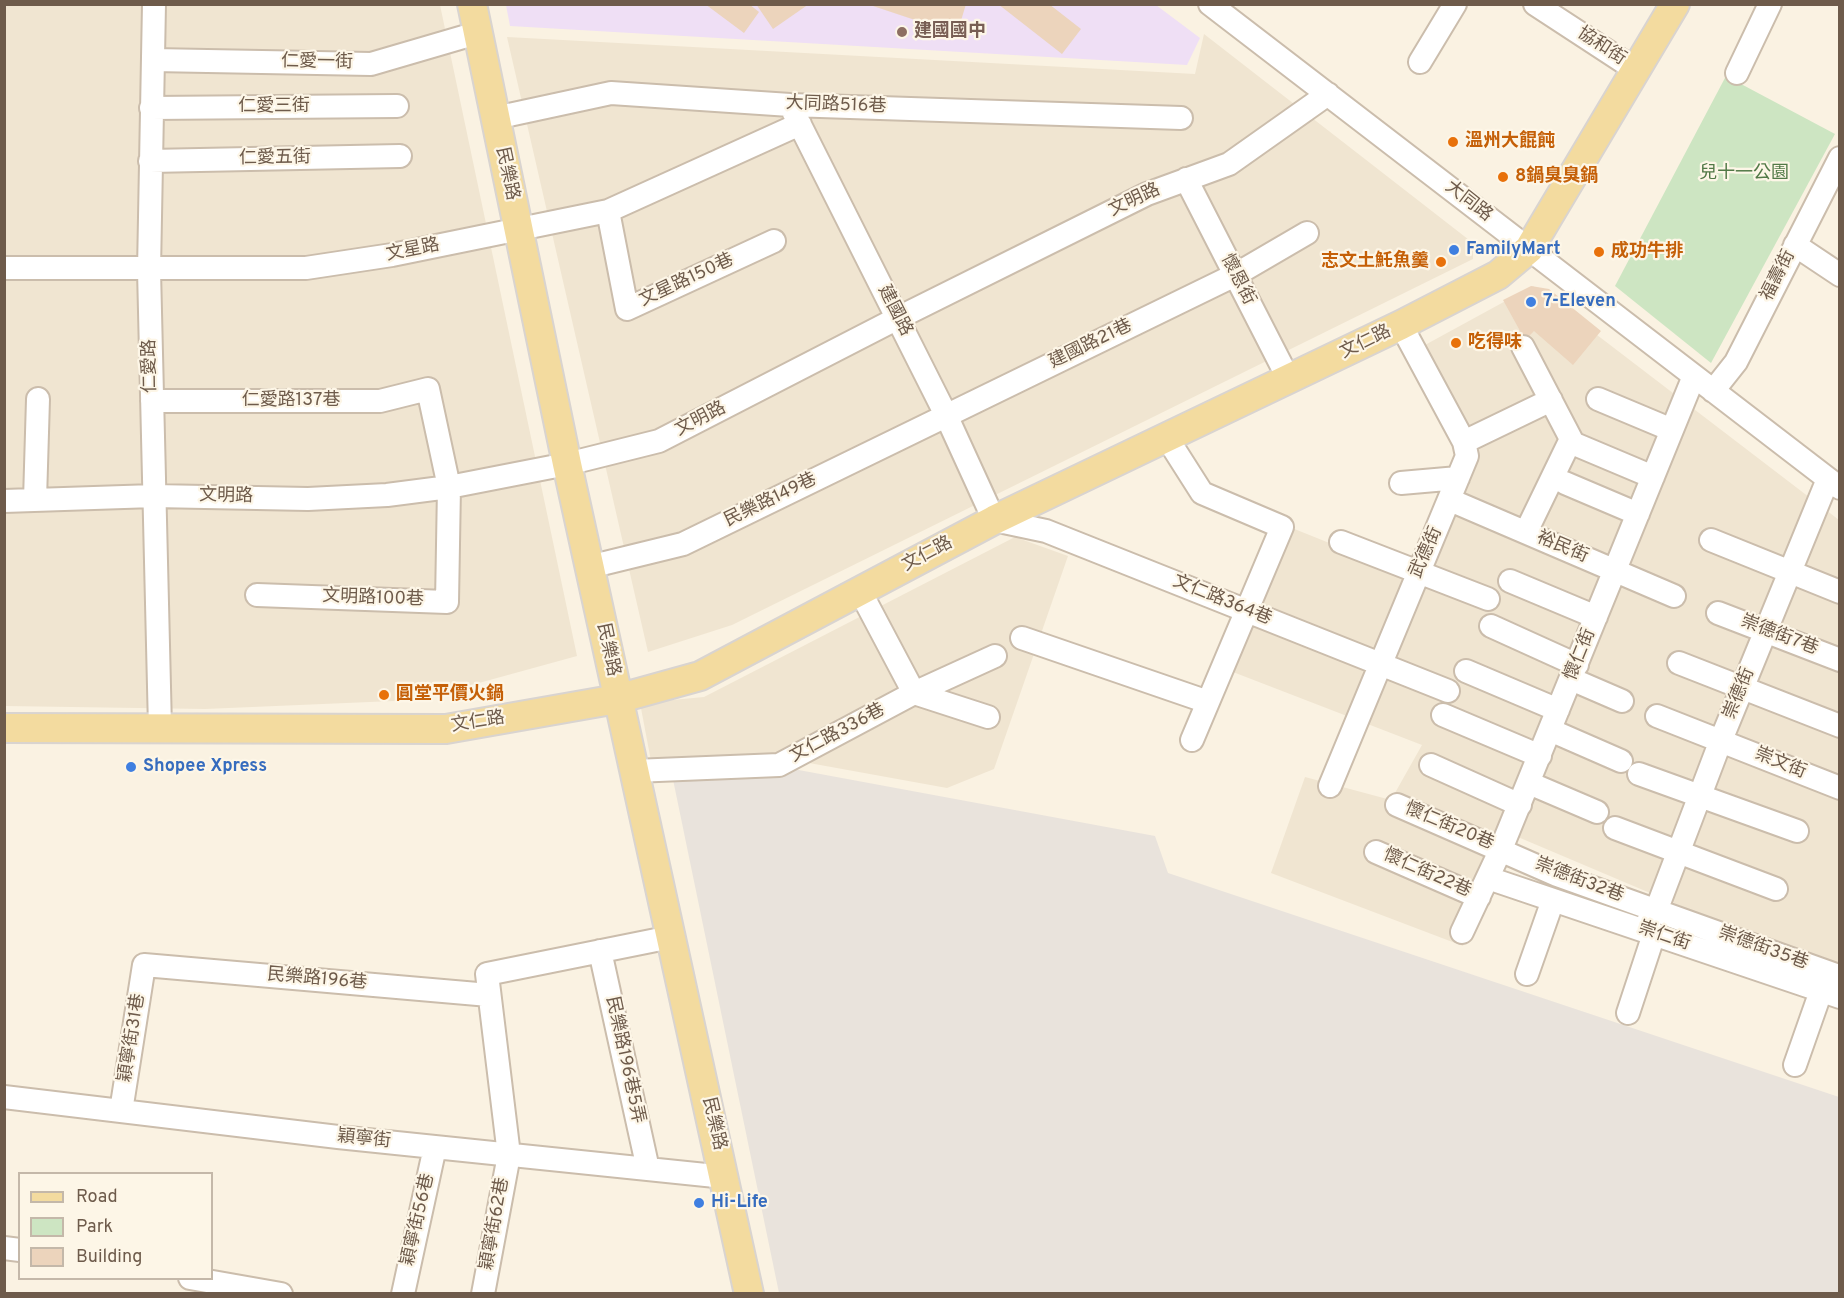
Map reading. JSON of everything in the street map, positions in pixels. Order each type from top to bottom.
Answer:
[{"type":"main road","name":"民樂路","points":[[472,4],[589,567],[749,1293]]},
{"type":"main road","name":"文仁路","points":[[4,728],[446,729],[618,699],[700,676],[994,520],[1401,326],[1498,275],[1529,249],[1676,4]]},
{"type":"street","name":"仁愛路","points":[[154,4],[149,270],[160,728]]},
{"type":"street","name":"大同路","points":[[1210,4],[1231,12],[1328,94],[1834,483]]},
{"type":"street","points":[[1420,62],[1455,4]]},
{"type":"street","name":"協和街","points":[[1535,4],[1636,70]]},
{"type":"street","points":[[1737,73],[1770,4]]},
{"type":"street","name":"仁愛一街","points":[[153,60],[371,64],[477,33]]},
{"type":"street","name":"大同路516巷","points":[[495,118],[610,93],[795,114],[1181,117]]},
{"type":"street","name":"文明路","points":[[4,501],[154,496],[308,499],[387,495],[449,487],[567,464],[659,441],[898,318],[1147,194],[1229,164],[1328,94]]},
{"type":"street","name":"仁愛三街","points":[[151,108],[397,106]]},
{"type":"street","name":"文星路","points":[[4,268],[149,270],[306,268],[392,255],[518,231],[608,211],[795,114]]},
{"type":"street","name":"建國路","points":[[795,114],[946,415],[994,520]]},
{"type":"street","name":"仁愛五街","points":[[150,161],[400,156]]},
{"type":"street","name":"福壽街","points":[[1713,391],[1736,362],[1839,158]]},
{"type":"street","name":"懷恩街","points":[[1186,179],[1289,380]]},
{"type":"street","name":"文星路150巷","points":[[608,211],[627,309],[774,241]]},
{"type":"street","name":"建國路21巷","points":[[946,415],[1235,275],[1307,233]]},
{"type":"street","points":[[1795,245],[1839,275]]},
{"type":"street","points":[[1401,326],[1464,442],[1551,400]]},
{"type":"street","points":[[1523,347],[1571,439],[1526,532]]},
{"type":"street","name":"懷仁街","points":[[1462,932],[1502,849],[1694,376]]},
{"type":"street","name":"仁愛路137巷","points":[[152,401],[380,401],[428,389],[449,487]]},
{"type":"street","points":[[35,500],[38,399]]},
{"type":"street","points":[[1598,399],[1672,430]]},
{"type":"street","name":"民樂路149巷","points":[[589,567],[683,544],[946,415]]},
{"type":"street","points":[[1167,438],[1202,493],[1282,527],[1192,740]]},
{"type":"street","name":"武德街","points":[[1329,786],[1378,664],[1450,500],[1467,456],[1464,442]]},
{"type":"street","points":[[1577,445],[1653,477]]},
{"type":"street","points":[[1401,483],[1458,478]]},
{"type":"street","points":[[1565,483],[1638,514]]},
{"type":"street","name":"崇德街","points":[[1628,1013],[1648,932],[1721,740],[1790,572],[1834,483]]},
{"type":"street","name":"文明路100巷","points":[[257,595],[447,602],[449,487]]},
{"type":"street","name":"裕民街","points":[[1450,500],[1674,596]]},
{"type":"street","name":"文仁路364巷","points":[[994,520],[1046,531],[1448,691]]},
{"type":"street","points":[[1711,540],[1839,592]]},
{"type":"street","points":[[1341,542],[1419,570],[1488,599]]},
{"type":"street","points":[[1510,581],[1596,617]]},
{"type":"street","points":[[860,591],[914,693],[988,717]]},
{"type":"street","name":"崇德街7巷","points":[[1718,613],[1839,660]]},
{"type":"street","points":[[1491,626],[1622,701]]},
{"type":"street","points":[[1022,638],[1208,702]]},
{"type":"street","name":"文仁路336巷","points":[[634,771],[779,765],[914,693],[995,656]]},
{"type":"street","points":[[1679,663],[1839,726]]},
{"type":"street","points":[[1466,671],[1554,720],[1621,761]]},
{"type":"street","points":[[1443,715],[1540,756]]},
{"type":"street","name":"崇文街","points":[[1657,716],[1839,788]]},
{"type":"street","points":[[1431,765],[1520,805]]},
{"type":"street","points":[[1639,774],[1797,831]]},
{"type":"street","points":[[1529,783],[1597,813]]},
{"type":"street","name":"懷仁街20巷","points":[[1397,805],[1502,849]]},
{"type":"street","points":[[1615,828],[1776,889]]},
{"type":"street","name":"崇德街32巷","points":[[1502,849],[1557,874],[1656,911]]},
{"type":"street","name":"懷仁街22巷","points":[[1376,852],[1483,887]]},
{"type":"street","name":"崇仁街","points":[[1483,887],[1553,900],[1648,932],[1834,982]]},
{"type":"street","points":[[1527,974],[1553,900]]},
{"type":"street","name":"崇德街35巷","points":[[1656,911],[1834,982]]},
{"type":"street","points":[[509,1155],[487,974],[671,937]]},
{"type":"street","name":"民樂路196巷5弄","points":[[600,951],[648,1169]]},
{"type":"street","name":"民樂路196巷","points":[[144,965],[489,996]]},
{"type":"street","name":"穎寧街31巷","points":[[121,1111],[144,965]]},
{"type":"street","points":[[1795,1065],[1834,982]]},
{"type":"street","name":"穎寧街","points":[[4,1097],[435,1147],[725,1177]]},
{"type":"street","name":"穎寧街56巷","points":[[403,1293],[435,1147]]},
{"type":"street","name":"穎寧街62巷","points":[[483,1293],[509,1155]]},
{"type":"street","points":[[202,1280],[280,1293]]},
{"type":"shaded area","points":[[5,5],[440,5],[577,656],[417,700],[205,709],[5,706]]},
{"type":"shaded area","name":"建國國中","points":[[506,5],[1156,5],[1200,38],[1187,65],[510,26]]},
{"type":"shaded area","points":[[1204,34],[1473,243],[1473,259],[732,625],[648,652],[507,37],[1195,74]]},
{"type":"shaded area","points":[[1533,286],[1839,520],[1839,973],[1499,829],[1463,946],[1271,873],[1305,777],[1391,800],[1422,745],[1220,667],[1287,526],[1419,579],[1467,461],[1414,351]]},
{"type":"shaded area","points":[[1015,537],[1068,556],[994,769],[947,788],[765,755],[651,761],[640,703],[704,697]]},
{"type":"shaded area","points":[[670,765],[777,766],[1155,836],[1168,873],[1839,1097],[1839,1293],[779,1293]]},
{"type":"green space","name":"兒十一公園","points":[[1726,76],[1835,134],[1711,363],[1615,286]]},
{"type":"building","points":[[705,4],[749,4],[759,12],[744,33]]},
{"type":"building","points":[[756,4],[809,4],[773,29]]},
{"type":"building","points":[[867,4],[966,4],[957,34]]},
{"type":"building","points":[[998,4],[1049,4],[1081,29],[1062,54]]},
{"type":"building","points":[[1531,286],[1549,289],[1601,331],[1573,365],[1534,331],[1525,340],[1503,300]]},
{"type":"place","name":"建國國中","points":[[902,32]]},
{"type":"place","name":"溫州大餛飩","points":[[1453,142]]},
{"type":"place","name":"8鍋臭臭鍋","points":[[1503,177]]},
{"type":"place","name":"FamilyMart","points":[[1454,250]]},
{"type":"place","name":"成功牛排","points":[[1599,252]]},
{"type":"place","name":"志文土魠魚羹","points":[[1441,262]]},
{"type":"place","name":"7-Eleven","points":[[1531,302]]},
{"type":"place","name":"吃得味","points":[[1456,343]]},
{"type":"place","name":"圓堂平價火鍋","points":[[384,695]]},
{"type":"place","name":"Shopee Xpress","points":[[131,767]]},
{"type":"place","name":"Hi-Life","points":[[699,1203]]}]
